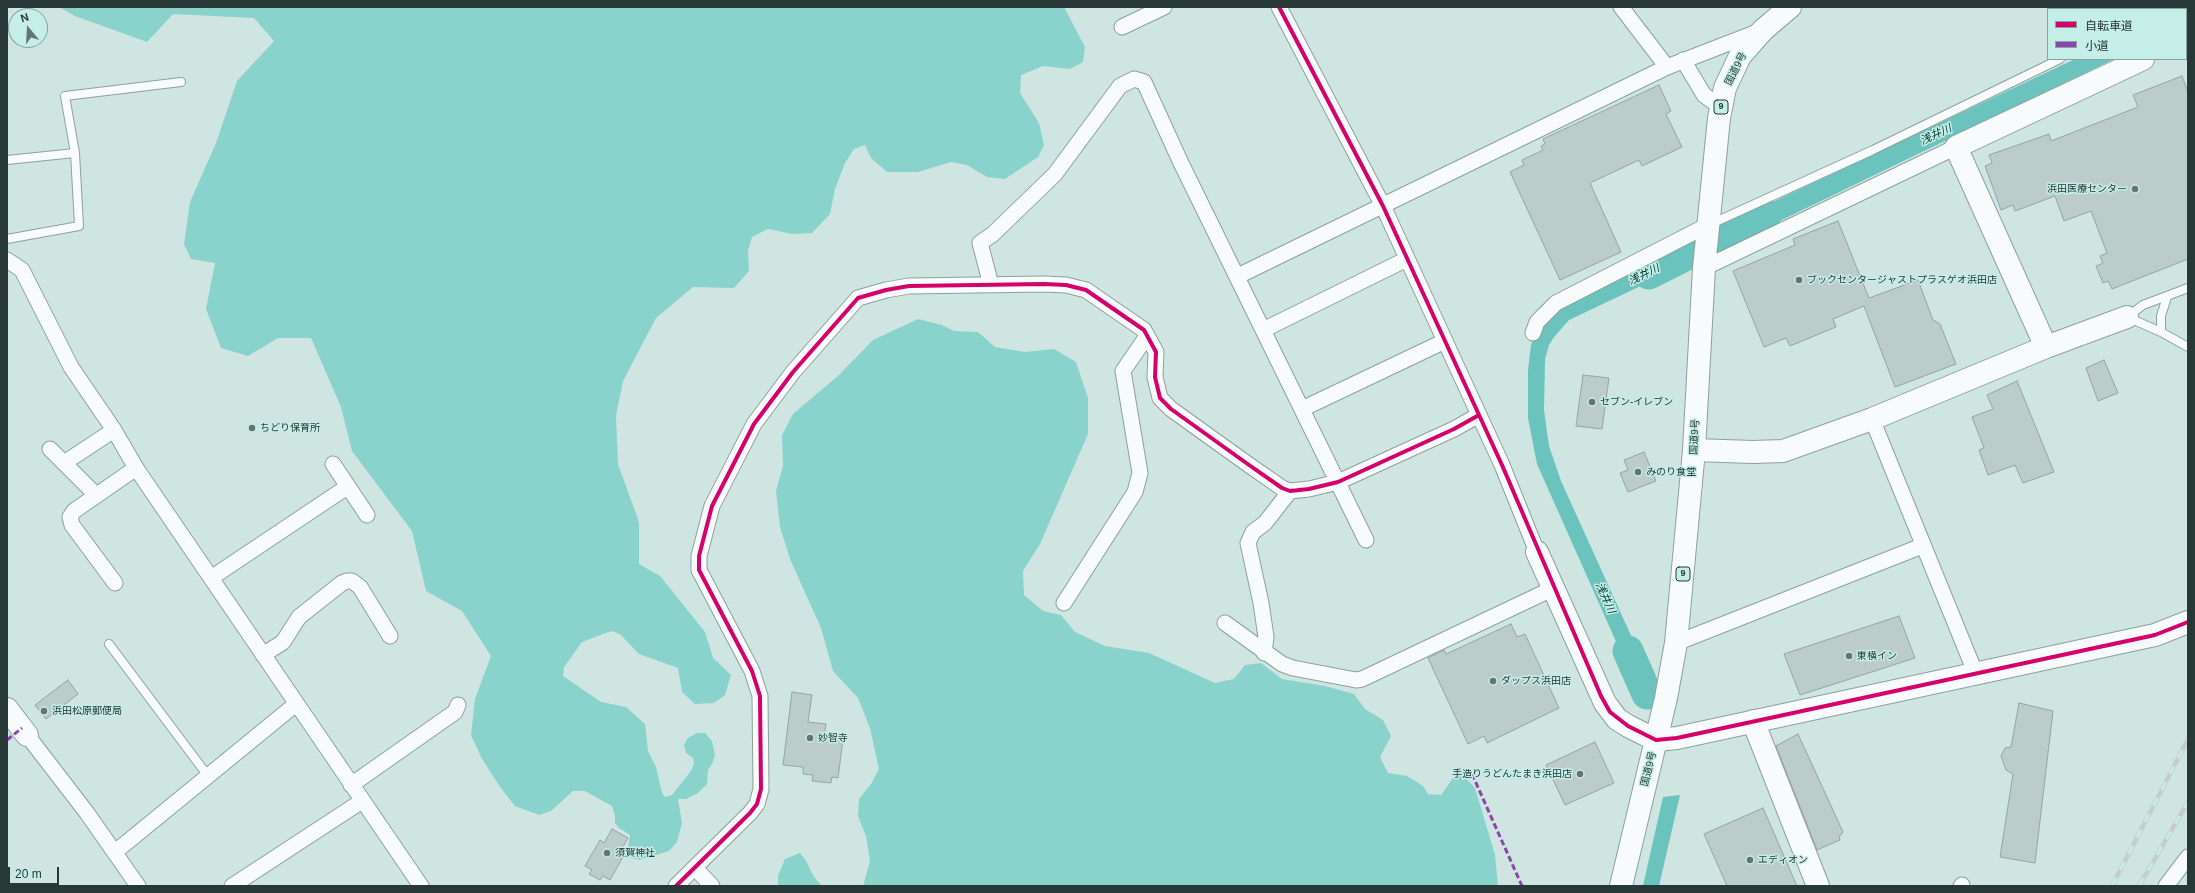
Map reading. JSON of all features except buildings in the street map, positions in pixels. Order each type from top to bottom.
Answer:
[{"type":"main road","name":"国道9号","points":[[1621,886],[1656,740],[1676,643],[1694,450],[1704,262],[1721,107],[1725,88],[1740,56],[1763,30],[1790,7]]},
{"type":"main road","points":[[2046,347],[1956,147],[2141,60]]},
{"type":"main road","points":[[1694,450],[1753,452],[1783,451],[1872,419],[2046,347],[2127,317]]},
{"type":"main road","points":[[1537,552],[1601,696],[1610,712],[1628,726],[1656,740],[1677,738],[1974,672],[2155,635],[2188,622]]},
{"type":"main road","points":[[7,709],[28,735]]},
{"type":"main road","points":[[1753,721],[1818,886]]},
{"type":"street","points":[[1122,27],[1164,7]]},
{"type":"street","points":[[1279,7],[1383,206],[1479,415],[1537,552]]},
{"type":"street","points":[[1621,7],[1667,67]]},
{"type":"street","points":[[1238,276],[1667,67],[1763,30]]},
{"type":"street","points":[[1683,60],[1704,95],[1721,107]]},
{"type":"street","points":[[991,285],[980,243],[994,234],[1055,174],[1120,86],[1134,80],[1144,82],[1181,163],[1238,276],[1262,330],[1366,540]]},
{"type":"street","points":[[1704,262],[1956,147]]},
{"type":"street","points":[[1533,333],[1537,322],[1556,303],[1708,229]]},
{"type":"street","points":[[1262,330],[1407,259]]},
{"type":"street","points":[[7,260],[22,270],[71,367],[114,430],[136,468],[350,785],[421,886]]},
{"type":"street","points":[[676,886],[750,813],[757,804],[761,790],[760,696],[752,671],[699,570],[699,556],[712,506],[722,483],[754,424],[808,355],[858,298],[886,290],[910,286],[1066,285],[1086,290],[1144,330],[1156,352],[1155,377],[1160,398],[1172,409],[1249,465],[1282,488],[1290,491],[1309,489],[1338,482],[1454,429],[1479,415]]},
{"type":"street","points":[[1064,603],[1135,492],[1140,473],[1123,371],[1147,336]]},
{"type":"street","points":[[1302,409],[1445,341]]},
{"type":"street","points":[[1872,419],[1974,672]]},
{"type":"street","points":[[64,463],[114,430]]},
{"type":"street","points":[[50,449],[96,495]]},
{"type":"street","points":[[333,464],[367,515]]},
{"type":"street","points":[[115,583],[70,521],[71,514],[136,468]]},
{"type":"street","points":[[211,578],[347,487]]},
{"type":"street","points":[[1264,653],[1266,637],[1261,603],[1248,543],[1253,532],[1265,523],[1290,491]]},
{"type":"street","points":[[1676,643],[1922,546]]},
{"type":"street","points":[[263,656],[283,642],[299,617],[342,583],[347,581],[352,581],[360,587],[390,636]]},
{"type":"street","points":[[1225,623],[1264,653],[1293,668],[1352,679],[1362,679],[1554,588]]},
{"type":"street","points":[[115,852],[296,704]]},
{"type":"street","points":[[350,785],[455,712],[458,705]]},
{"type":"street","points":[[28,735],[115,852],[138,886]]},
{"type":"street","points":[[232,886],[362,801]]},
{"type":"street","points":[[2166,886],[2188,858]]},
{"type":"street","points":[[695,868],[712,886]]},
{"type":"lane","points":[[1708,229],[2058,60]]},
{"type":"lane","points":[[7,239],[79,226],[75,153],[65,96],[181,82]]},
{"type":"lane","points":[[7,160],[75,153]]},
{"type":"lane","points":[[2188,288],[2143,305],[2127,317],[2161,332],[2188,347]]},
{"type":"lane","points":[[2161,332],[2161,316],[2167,296]]},
{"type":"lane","points":[[109,644],[208,776]]},
{"type":"shaded area","points":[[59,7],[1064,7],[1085,47],[1083,62],[1070,69],[1043,66],[1021,75],[1020,93],[1039,123],[1044,145],[1038,157],[1005,179],[987,177],[967,165],[951,162],[918,172],[887,172],[871,158],[865,145],[854,149],[845,163],[835,189],[830,214],[812,233],[793,234],[768,229],[752,237],[748,251],[749,271],[734,288],[693,287],[656,318],[623,381],[616,416],[618,464],[639,522],[639,564],[660,576],[705,632],[713,658],[731,675],[725,695],[714,703],[695,704],[682,692],[678,668],[639,654],[620,634],[611,631],[582,642],[564,667],[563,676],[601,702],[626,707],[645,724],[648,751],[656,767],[662,793],[665,797],[672,795],[691,771],[694,764],[693,758],[686,753],[684,745],[688,738],[697,733],[705,733],[712,741],[715,755],[708,770],[707,784],[698,793],[686,799],[678,799],[682,823],[677,842],[669,851],[639,860],[631,858],[627,853],[630,835],[619,828],[615,823],[615,816],[612,806],[585,791],[573,791],[551,811],[539,815],[515,806],[500,787],[481,757],[471,735],[475,699],[491,656],[462,611],[426,591],[412,531],[352,451],[341,407],[311,338],[278,338],[248,356],[221,348],[206,309],[215,263],[191,259],[184,244],[190,202],[216,143],[237,81],[274,41],[254,18],[173,14],[147,42],[75,16]]},
{"type":"shaded area","points":[[918,319],[942,325],[954,331],[978,332],[995,347],[1025,352],[1054,349],[1076,362],[1088,398],[1088,434],[1040,544],[1023,571],[1024,595],[1043,611],[1061,615],[1075,632],[1105,646],[1149,653],[1215,683],[1234,679],[1245,665],[1261,663],[1282,679],[1325,686],[1354,694],[1365,709],[1383,720],[1391,736],[1380,757],[1388,773],[1407,776],[1423,786],[1428,794],[1441,795],[1455,775],[1464,776],[1475,788],[1495,855],[1498,886],[863,886],[870,861],[866,836],[858,816],[859,799],[871,784],[879,769],[870,728],[858,698],[833,671],[821,628],[790,559],[780,527],[776,491],[783,466],[782,435],[793,414],[838,376],[873,340]]},
{"type":"shaded area","points":[[800,853],[814,877],[822,886],[778,886],[778,876],[785,859]]},
{"type":"water","points":[[2073,60],[2112,60],[1726,247],[1728,223]]},
{"type":"water","points":[[1689,241],[1685,265],[1569,320],[1549,345],[1545,359],[1544,410],[1549,446],[1561,481],[1648,673],[1642,700],[1537,464],[1528,418],[1528,370],[1531,345],[1536,330],[1565,303]]},
{"type":"water","points":[[1680,795],[1659,886],[1643,886],[1663,797]]},
{"type":"waterway","name":"浅井川","points":[[1649,274],[1766,215]]},
{"type":"waterway","name":"浅井川","points":[[1628,651],[1647,694]]},
{"type":"railway","points":[[2112,886],[2188,739]]},
{"type":"railway","points":[[2139,886],[2188,802]]},
{"type":"marked path","points":[[7,740],[22,728]]},
{"type":"marked path","points":[[1472,774],[1522,886]]},
{"type":"cycle path","points":[[1279,7],[1383,206],[1502,465],[1601,696],[1610,712],[1628,726],[1656,740],[1677,738],[2155,635],[2188,622]]},
{"type":"cycle path","points":[[676,886],[750,813],[757,804],[761,789],[760,696],[752,671],[699,570],[699,556],[712,506],[754,424],[793,372],[858,298],[886,290],[909,286],[1044,284],[1066,285],[1086,290],[1144,330],[1156,352],[1155,377],[1160,398],[1171,409],[1282,488],[1290,491],[1309,489],[1338,482],[1454,429],[1479,415]]},
{"type":"place","name":"浜田医療センター","points":[[2135,189]]},
{"type":"place","name":"ブックセンタージャストプラスゲオ浜田店","points":[[1799,280]]},
{"type":"place","name":"セブン-イレブン","points":[[1592,402]]},
{"type":"place","name":"ちどり保育所","points":[[252,428]]},
{"type":"place","name":"みのり食堂","points":[[1638,472]]},
{"type":"place","name":"東横イン","points":[[1849,656]]},
{"type":"place","name":"ダップス浜田店","points":[[1493,681]]},
{"type":"place","name":"浜田松原郵便局","points":[[44,711]]},
{"type":"place","name":"妙智寺","points":[[810,738]]},
{"type":"place","name":"手造りうどんたまき浜田店","points":[[1580,774]]},
{"type":"place","name":"須賀神社","points":[[607,853]]},
{"type":"place","name":"エディオン","points":[[1750,860]]}]
